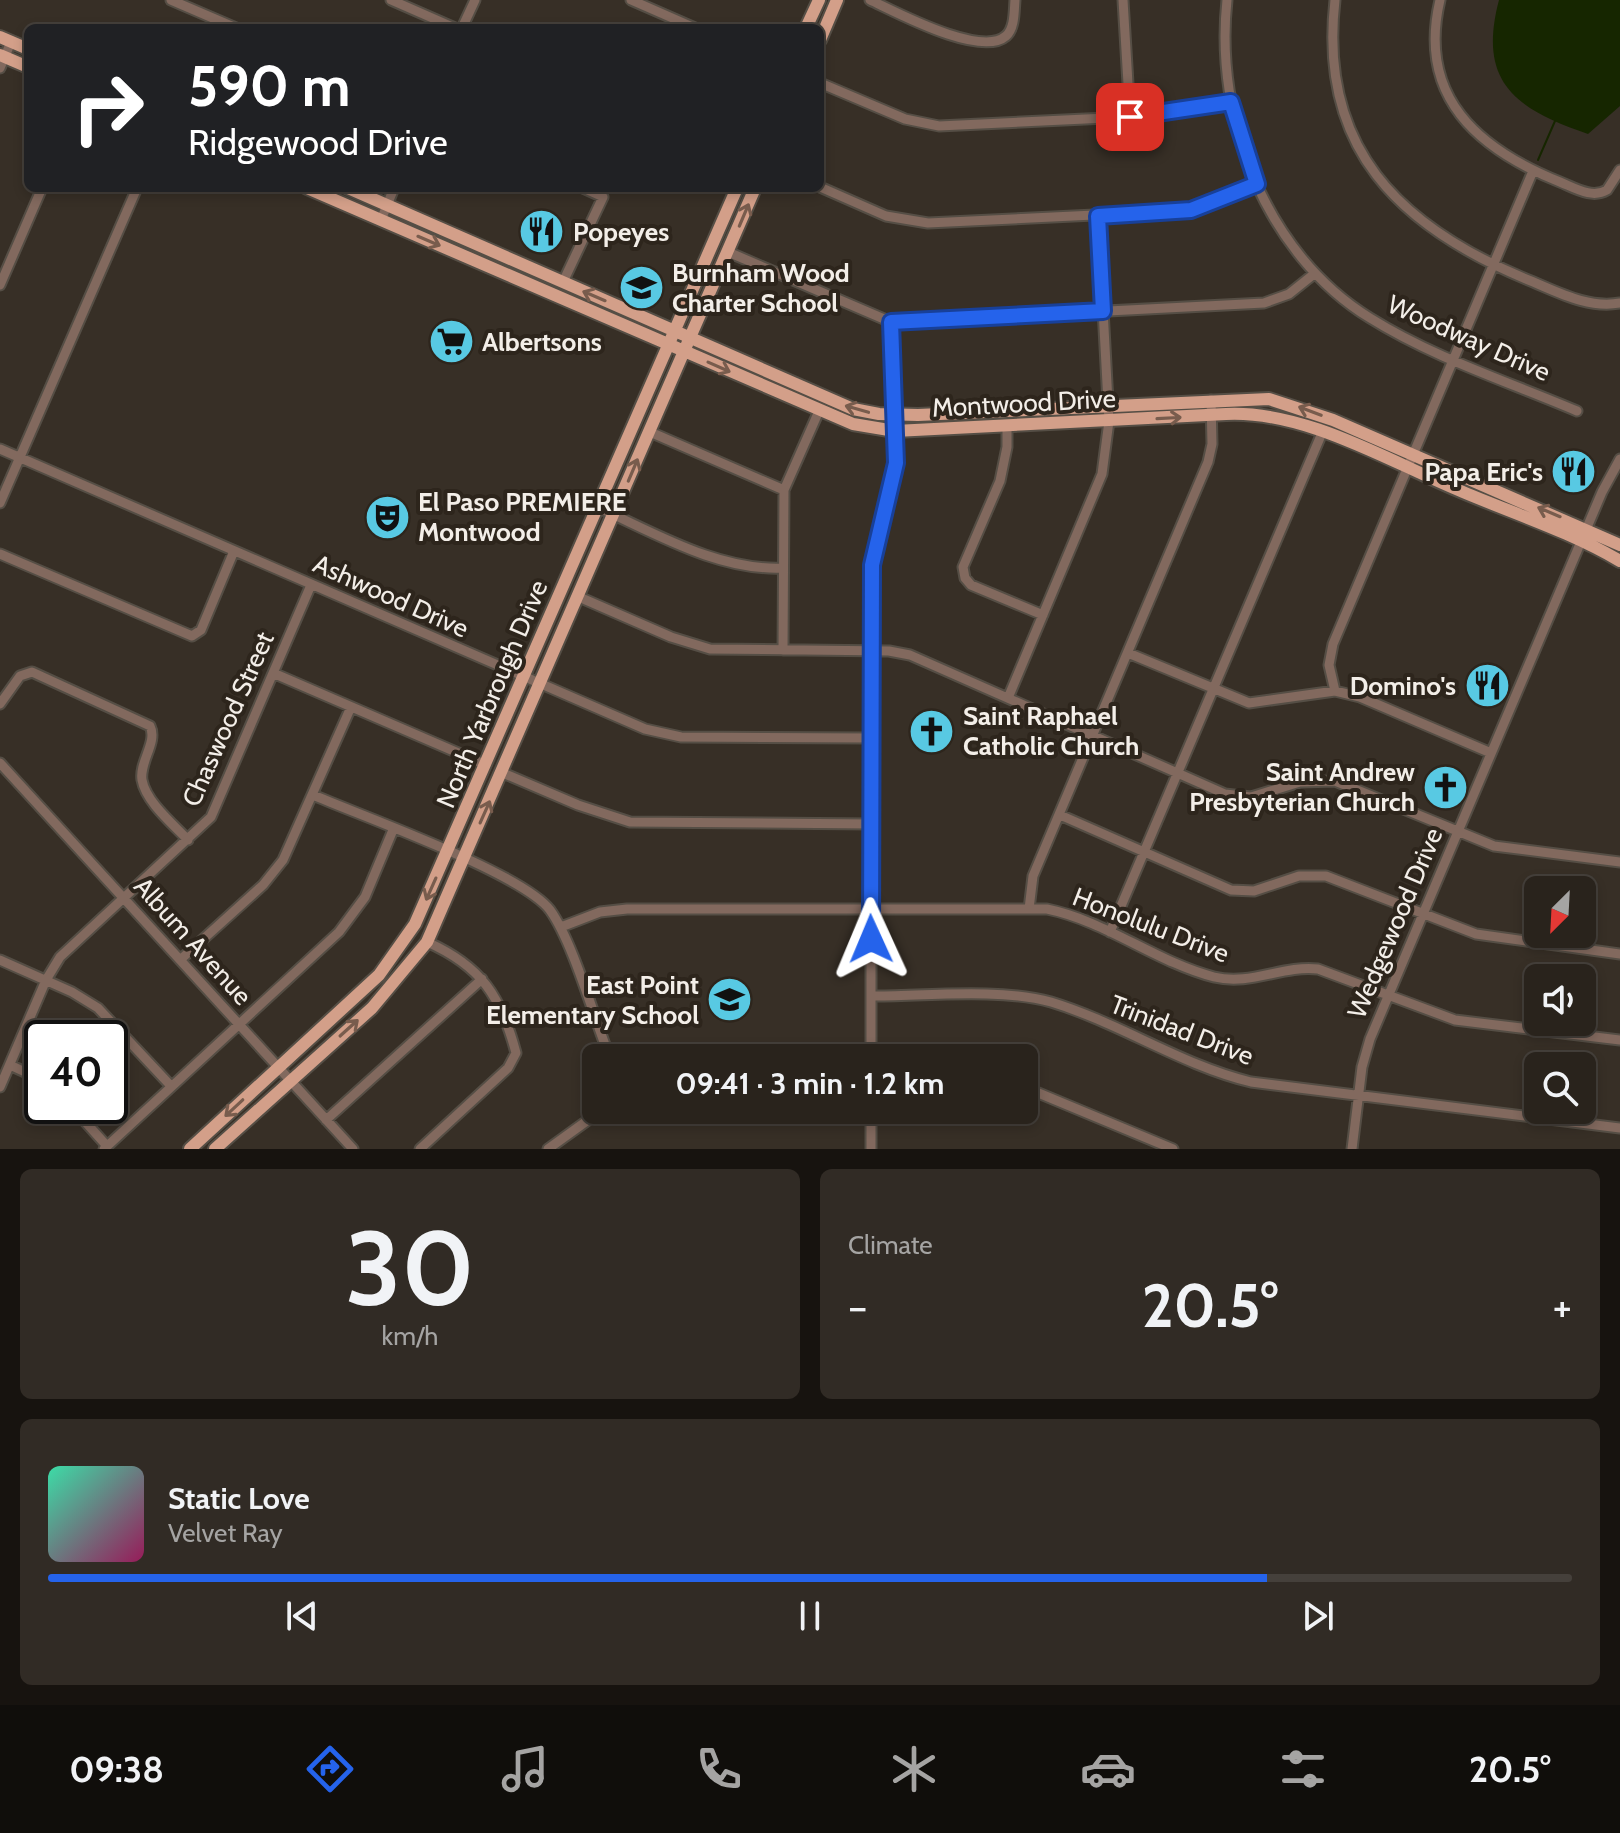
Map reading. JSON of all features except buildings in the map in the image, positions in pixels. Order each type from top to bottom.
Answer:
[{"type":"main road","points":[[808,24],[819,0]]},
{"type":"main road","points":[[824,31],[837,0]]},
{"type":"main road","points":[[2,60],[24,66]]},
{"type":"main road","name":"Montwood Drive","points":[[316,192],[853,424],[895,431],[1266,415],[1322,433],[1581,541],[1620,561]]},
{"type":"main road","name":"Montwood Drive","points":[[357,192],[853,409],[895,416],[1249,398],[1283,402],[1414,454],[1620,545]]},
{"type":"main road","name":"North Yarbrough Drive","points":[[190,1149],[365,989],[392,959],[415,924],[735,192]]},
{"type":"main road","name":"North Yarbrough Drive","points":[[217,1147],[372,1008],[427,942],[753,192]]},
{"type":"main road","points":[[1488,503],[1494,488]]},
{"type":"main road","points":[[207,1133],[217,1147]]},
{"type":"street","points":[[171,0],[227,24]]},
{"type":"street","points":[[391,0],[446,24]]},
{"type":"street","points":[[464,24],[475,0]]},
{"type":"street","points":[[631,0],[686,24]]},
{"type":"street","points":[[870,0],[954,37],[992,42],[1011,30],[1015,0]]},
{"type":"street","points":[[1123,0],[1130,117]]},
{"type":"street","name":"Woodway Drive","points":[[1227,0],[1225,46],[1231,102],[1257,184],[1314,274],[1370,318],[1454,359],[1577,411]]},
{"type":"street","points":[[1335,0],[1332,41],[1339,94],[1354,137],[1371,167],[1398,201],[1425,226],[1493,265],[1582,301],[1620,303]]},
{"type":"street","points":[[1440,0],[1435,29],[1437,60],[1453,104],[1471,130],[1491,148],[1533,171],[1595,195],[1607,190],[1620,170]]},
{"type":"street","points":[[2,60],[6,39]]},
{"type":"street","points":[[824,85],[892,114],[928,125],[1130,117],[1231,102]]},
{"type":"street","points":[[1335,691],[1330,673],[1333,644],[1533,171]]},
{"type":"street","points":[[824,189],[886,216],[914,222],[1191,210],[1257,184]]},
{"type":"street","points":[[0,285],[40,192]]},
{"type":"street","points":[[0,503],[135,192]]},
{"type":"street","points":[[381,220],[392,192]]},
{"type":"street","points":[[563,282],[603,197],[592,192]]},
{"type":"street","points":[[1008,698],[1102,474],[1109,405],[1098,216]]},
{"type":"street","points":[[728,252],[891,322],[1264,303],[1289,294],[1314,274]]},
{"type":"street","points":[[871,1044],[873,551],[895,480],[891,322]]},
{"type":"street","points":[[1029,909],[1033,876],[1208,462],[1211,400]]},
{"type":"street","points":[[783,650],[784,490],[819,411]]},
{"type":"street","points":[[1007,426],[1005,466],[963,567],[964,576],[971,585],[1043,615]]},
{"type":"street","points":[[650,432],[784,490]]},
{"type":"street","points":[[1110,932],[1322,433]]},
{"type":"street","name":"Ashwood Drive","points":[[0,449],[645,729],[672,736],[872,738]]},
{"type":"street","name":"Wedgewood Drive","points":[[1352,1149],[1365,1056],[1387,997],[1581,541],[1615,476],[1620,459]]},
{"type":"street","points":[[597,507],[727,563],[754,568],[783,568]]},
{"type":"street","points":[[0,554],[192,636],[201,630],[234,551]]},
{"type":"street","name":"Chaswood Street","points":[[0,1087],[46,980],[72,945],[188,840],[216,808],[311,585]]},
{"type":"street","points":[[579,597],[693,645],[735,651],[910,655],[1177,774],[1238,797],[1262,796],[1314,780],[1335,781],[1457,832],[1504,848],[1620,862]]},
{"type":"street","points":[[1128,653],[1212,690],[1261,704],[1335,691],[1360,697],[1491,753]]},
{"type":"street","points":[[0,704],[20,676],[32,672],[150,726],[152,737],[142,773],[144,786],[188,840]]},
{"type":"street","points":[[273,673],[486,765]]},
{"type":"street","points":[[180,960],[273,874],[290,848],[351,707]]},
{"type":"street","name":"Album Avenue","points":[[0,763],[353,1149]]},
{"type":"street","points":[[503,773],[578,805],[630,822],[872,824]]},
{"type":"street","points":[[313,795],[530,891],[561,927],[605,1044]]},
{"type":"street","points":[[1060,815],[1231,890],[1254,891],[1299,876],[1326,876],[1486,937],[1620,954]]},
{"type":"street","points":[[86,1124],[105,1148],[349,921],[365,897],[393,830]]},
{"type":"street","name":"Honolulu Drive","points":[[561,927],[600,912],[627,909],[1029,909],[1060,912],[1213,977],[1255,979],[1297,968],[1318,969],[1436,1016],[1469,1023],[1620,1040]]},
{"type":"street","points":[[420,1149],[516,1058],[501,1015],[482,979],[464,960],[427,942]]},
{"type":"street","points":[[0,960],[98,1008],[171,1086]]},
{"type":"street","points":[[326,1120],[482,979]]},
{"type":"street","name":"Trinidad Drive","points":[[872,996],[1038,1000],[1069,1009],[1230,1077],[1620,1128]]},
{"type":"street","points":[[10,1065],[24,1072]]},
{"type":"street","points":[[1038,1093],[1173,1149]]},
{"type":"street","points":[[548,1149],[583,1124]]},
{"type":"street","points":[[871,1124],[871,1149]]},
{"type":"shaded area","points":[[1499,0],[1620,0],[1620,106],[1588,134],[1541,114],[1508,89],[1499,72],[1494,52]]},
{"type":"waterway","points":[[1538,160],[1555,121]]},
{"type":"place","name":"Popeyes","points":[[542,232]]},
{"type":"place","name":"Burnham Wood Charter School","points":[[641,288]]},
{"type":"place","name":"Albertsons","points":[[451,342]]},
{"type":"place","name":"Papa Eric's","points":[[1574,472]]},
{"type":"place","name":"El Paso PREMIERE Montwood","points":[[387,517]]},
{"type":"place","name":"Domino's","points":[[1487,686]]},
{"type":"place","name":"Saint Raphael Catholic Church","points":[[932,731]]},
{"type":"place","name":"Saint Andrew Presbyterian Church","points":[[1446,787]]},
{"type":"place","name":"East Point Elementary School","points":[[730,1000]]},
{"type":"route","points":[[871,939],[872,565],[877,533],[895,480],[891,322],[1103,311],[1098,216],[1191,210],[1257,184],[1241,144],[1231,102],[1163,115],[1130,117]]}]
